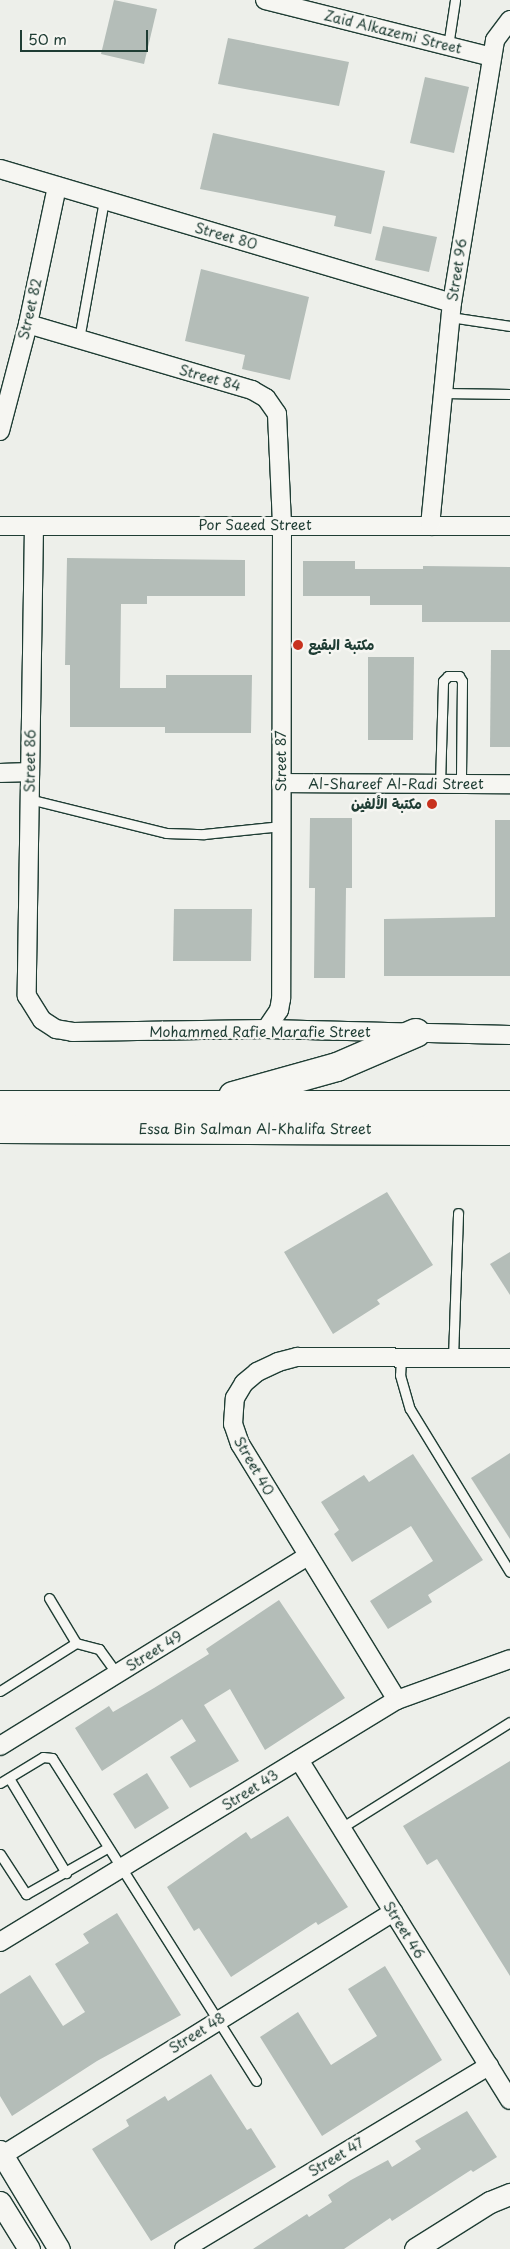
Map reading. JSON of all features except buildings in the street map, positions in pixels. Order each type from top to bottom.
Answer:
[{"type":"highway","points":[[201,1105],[337,1067],[416,1034]]},
{"type":"highway","name":"Essa Bin Salman Al-Khalifa Street","points":[[0,1105],[510,1105]]},
{"type":"highway","name":"Essa Bin Salman Al-Khalifa Street","points":[[0,1129],[510,1131]]},
{"type":"street","name":"Zaid Alkazemi Street","points":[[265,0],[492,57]]},
{"type":"street","name":"Street 96","points":[[430,526],[451,310],[492,57],[499,32],[510,20]]},
{"type":"street","name":"Street 80","points":[[0,169],[451,310]]},
{"type":"street","name":"Street 82","points":[[0,431],[28,324],[57,186]]},
{"type":"street","name":"Street 84","points":[[28,324],[252,390],[266,398],[275,408],[280,430],[282,524]]},
{"type":"street","name":"Por Saeed Street","points":[[0,526],[282,524],[510,526]]},
{"type":"street","name":"Street 87","points":[[266,1029],[274,1021],[281,999],[282,524]]},
{"type":"street","name":"Street 86","points":[[27,996],[34,526]]},
{"type":"street","points":[[0,772],[30,772]]},
{"type":"street","name":"Al-Shareef Al-Radi Street","points":[[281,783],[510,784]]},
{"type":"street","name":"Mohammed Rafie Marafie Street","points":[[27,996],[42,1020],[63,1031],[266,1029],[510,1035]]},
{"type":"street","points":[[281,999],[302,1030]]},
{"type":"street","name":"Street 40","points":[[397,1700],[237,1439],[232,1416],[235,1398],[250,1377],[287,1359],[510,1358]]},
{"type":"street","name":"Street 49","points":[[0,1746],[308,1556]]},
{"type":"street","name":"Street 43","points":[[0,1942],[397,1700],[510,1659]]},
{"type":"street","name":"Street 46","points":[[298,1760],[510,2100]]},
{"type":"street","name":"Street 48","points":[[1,2153],[393,1912]]},
{"type":"street","name":"Street 47","points":[[184,2249],[489,2066]]},
{"type":"street","points":[[1,2153],[60,2249]]},
{"type":"street","points":[[415,2249],[490,2202],[510,2194]]},
{"type":"street","points":[[0,2202],[29,2249]]},
{"type":"lane","points":[[448,46],[455,0]]},
{"type":"lane","points":[[79,339],[104,200]]},
{"type":"lane","points":[[451,310],[510,326]]},
{"type":"lane","points":[[443,393],[510,394]]},
{"type":"lane","points":[[440,784],[443,681],[448,676],[459,676],[462,681],[461,784]]},
{"type":"lane","points":[[29,799],[166,833],[204,834],[282,826]]},
{"type":"lane","points":[[453,1358],[458,1214]]},
{"type":"lane","points":[[401,1358],[400,1375],[410,1409],[510,1572]]},
{"type":"lane","points":[[49,1598],[76,1643],[100,1649],[117,1674]]},
{"type":"lane","points":[[0,1691],[76,1643]]},
{"type":"lane","points":[[341,1828],[510,1722]]},
{"type":"lane","points":[[0,1783],[43,1756],[52,1758],[256,2081]]},
{"type":"lane","points":[[9,1778],[66,1873]]},
{"type":"lane","points":[[0,1854],[26,1894],[108,1848]]},
{"type":"place","name":"مكتبة البقيع","points":[[298,645]]},
{"type":"place","name":"مكتبة الألفين","points":[[432,804]]}]
